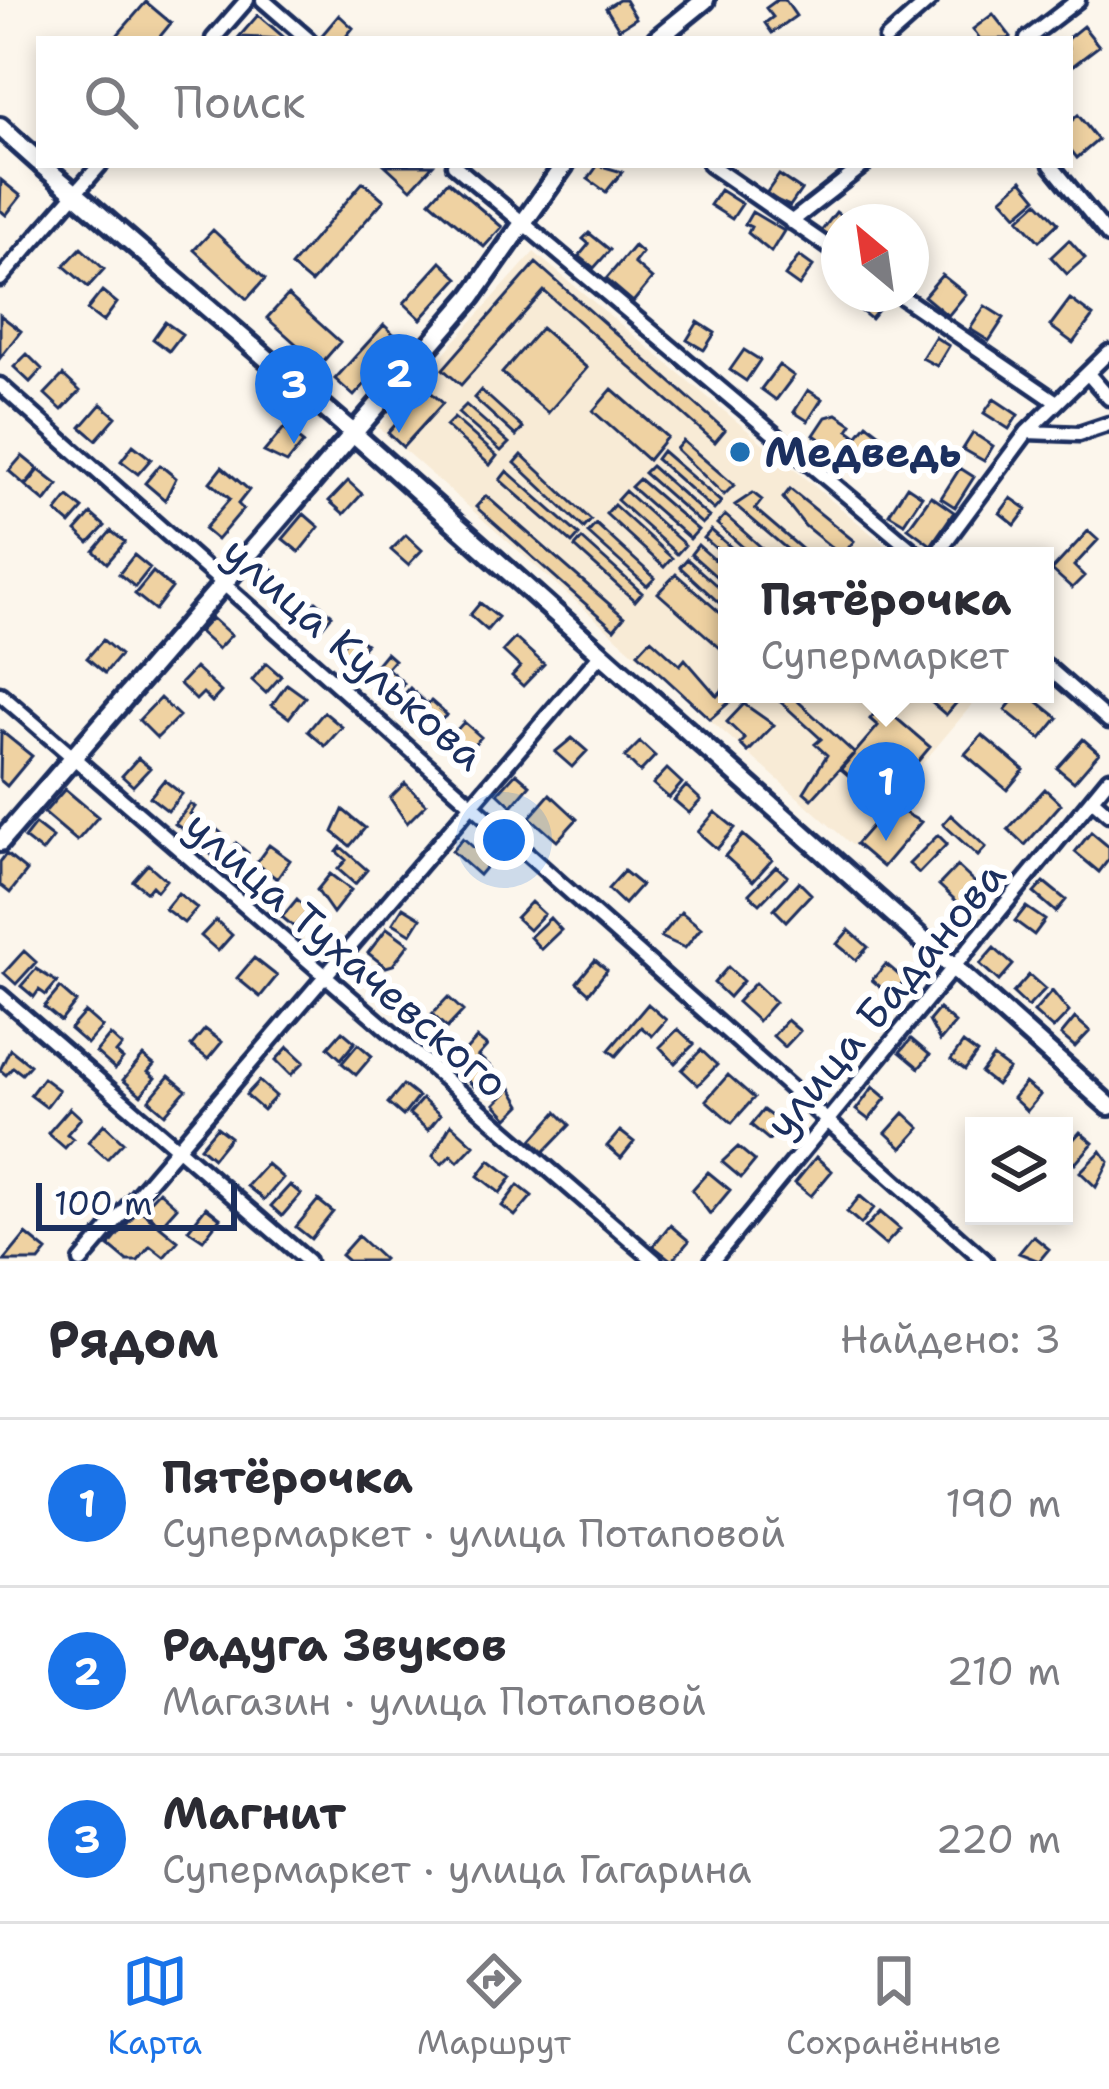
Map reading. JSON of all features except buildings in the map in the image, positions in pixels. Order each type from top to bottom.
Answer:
[{"type":"main road","points":[[661,36],[704,0]]},
{"type":"main road","points":[[0,128],[36,160]]},
{"type":"main road","points":[[45,168],[352,432],[1109,1106]]},
{"type":"main road","points":[[0,842],[472,296],[563,168]]},
{"type":"street","points":[[215,36],[248,0]]},
{"type":"street","points":[[262,0],[304,36]]},
{"type":"street","points":[[889,36],[930,0]]},
{"type":"street","points":[[1031,36],[1077,0]]},
{"type":"street","points":[[0,279],[97,168]]},
{"type":"street","points":[[457,168],[908,547]]},
{"type":"street","points":[[714,168],[821,242]]},
{"type":"street","points":[[727,177],[738,168]]},
{"type":"street","points":[[791,222],[860,168]]},
{"type":"street","points":[[1053,168],[1109,236]]},
{"type":"street","points":[[924,312],[1055,401]]},
{"type":"street","points":[[942,547],[1027,433],[1109,352]]},
{"type":"street","points":[[1089,375],[1109,398]]},
{"type":"street","name":"улица Кулькова","points":[[0,385],[985,1261]]},
{"type":"street","points":[[1027,433],[1079,434],[1109,424]]},
{"type":"street","points":[[81,1261],[600,655]]},
{"type":"street","points":[[1054,673],[1109,721]]},
{"type":"street","name":"улица Тухачевского","points":[[0,694],[320,977],[655,1261]]},
{"type":"street","name":"улица Баданова","points":[[712,1261],[1109,778]]},
{"type":"street","points":[[1093,800],[1109,814]]},
{"type":"street","points":[[0,995],[308,1261]]},
{"type":"shaded area","points":[[534,252],[887,547],[718,547],[718,703],[973,703],[853,846],[378,427]]},
{"type":"place","name":"Радуга Звуков","points":[[399,433]]},
{"type":"place","name":"Магнит","points":[[294,444]]},
{"type":"place","name":"Медведь","points":[[740,452]]},
{"type":"place","name":"Пятёрочка","points":[[886,841]]}]
